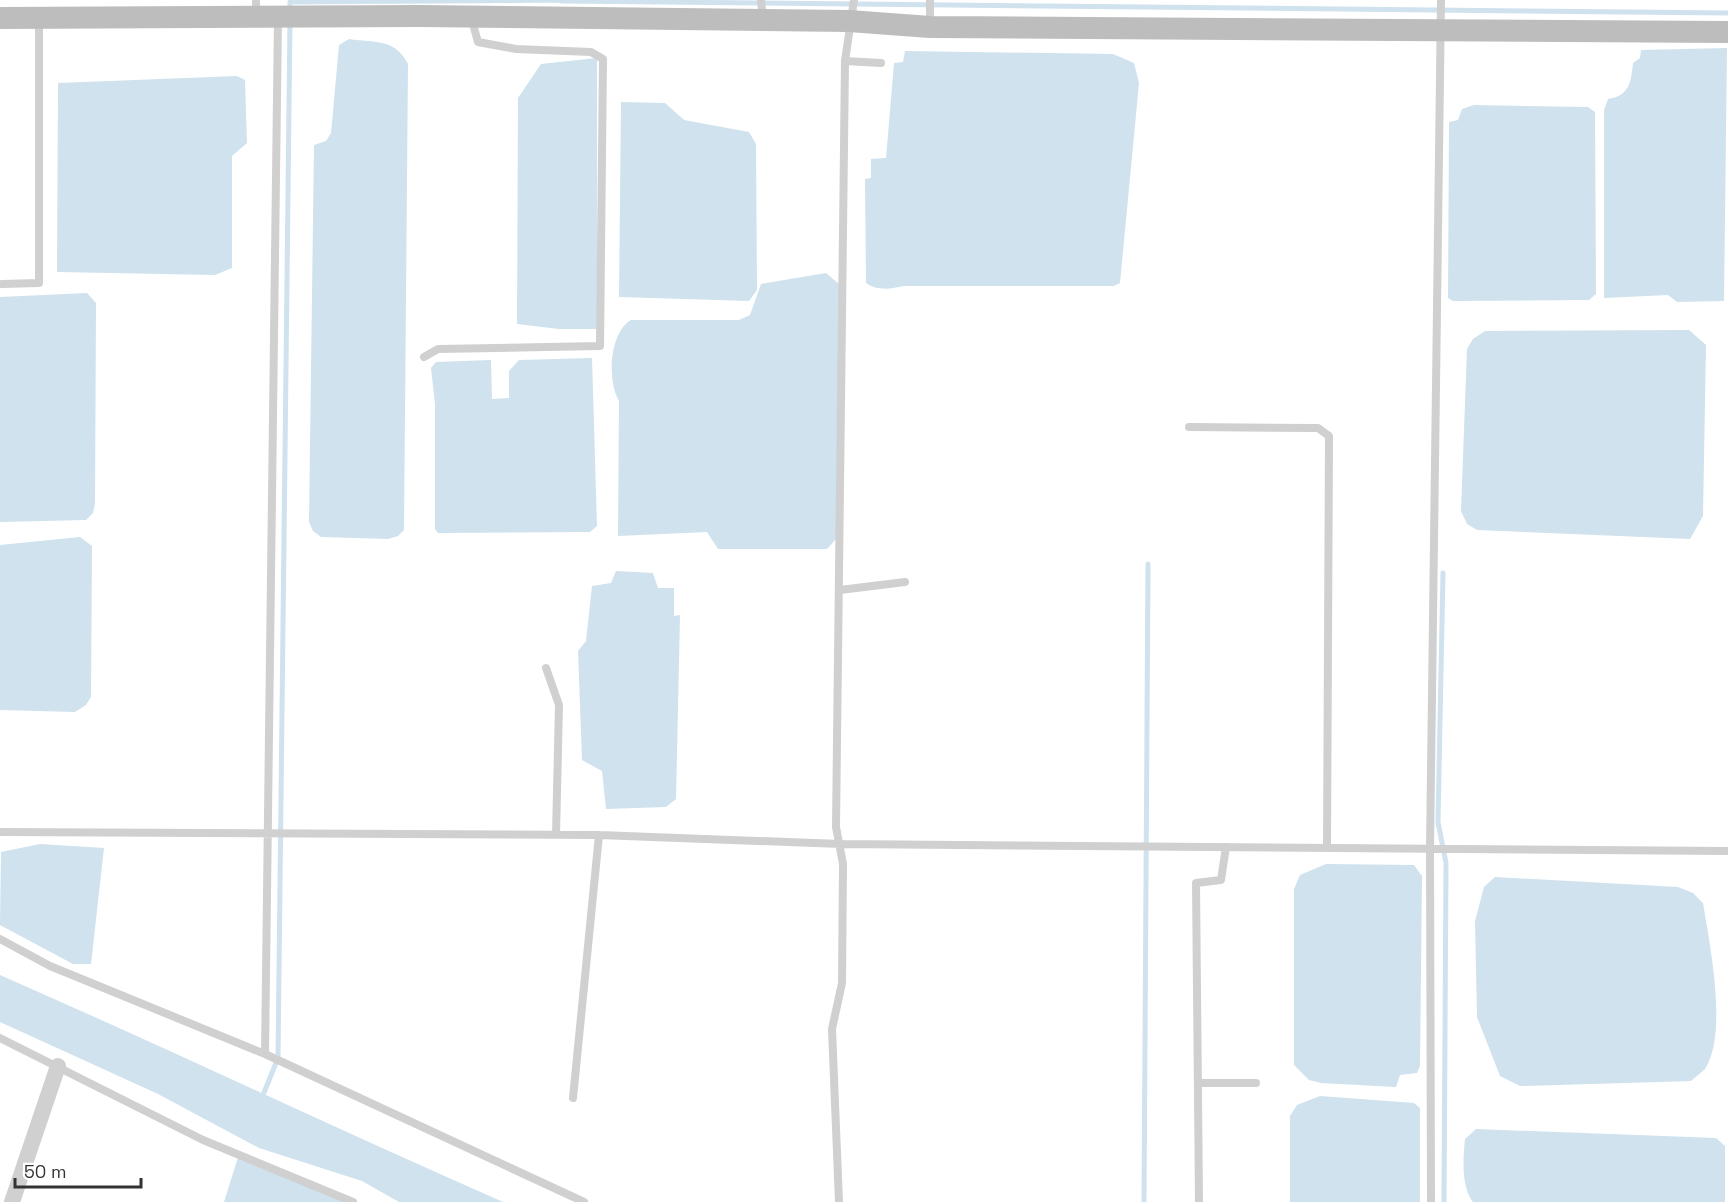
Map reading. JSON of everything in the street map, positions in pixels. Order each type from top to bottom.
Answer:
[{"type":"street","points":[[0,18],[264,11],[471,17],[762,10],[852,11],[930,27],[1728,32]]},
{"type":"street","points":[[12,1202],[58,1066]]},
{"type":"lane","points":[[930,0],[930,27]]},
{"type":"lane","points":[[1431,1202],[1430,849],[1441,0]]},
{"type":"lane","points":[[264,11],[269,833],[265,1054]]},
{"type":"lane","points":[[839,1202],[832,1029],[842,983],[841,844],[836,827],[845,61],[852,11]]},
{"type":"lane","points":[[424,357],[438,349],[600,346],[603,59],[591,52],[516,49],[478,42],[471,17]]},
{"type":"lane","points":[[2,284],[39,283],[39,18]]},
{"type":"lane","points":[[845,61],[881,63]]},
{"type":"lane","points":[[1190,427],[1318,428],[1329,436],[1327,848]]},
{"type":"lane","points":[[840,590],[905,582]]},
{"type":"lane","points":[[546,668],[560,705],[556,835]]},
{"type":"lane","points":[[0,832],[599,835],[841,844],[1728,851]]},
{"type":"lane","points":[[573,1098],[599,835]]},
{"type":"lane","points":[[1199,1202],[1196,883],[1221,880],[1226,847]]},
{"type":"lane","points":[[0,939],[50,966],[265,1054],[584,1202]]},
{"type":"lane","points":[[0,1038],[203,1140],[353,1202]]},
{"type":"lane","points":[[1198,1083],[1256,1083]]},
{"type":"water","points":[[349,39],[383,43],[397,50],[408,64],[404,530],[398,536],[388,539],[321,537],[313,531],[309,522],[314,145],[326,141],[331,133],[339,45]]},
{"type":"water","points":[[1727,48],[1724,301],[1677,302],[1668,295],[1604,298],[1604,110],[1608,99],[1625,92],[1633,63],[1640,58],[1641,50]]},
{"type":"water","points":[[905,51],[1113,54],[1134,63],[1139,83],[1120,283],[1114,286],[904,286],[884,289],[866,283],[865,179],[871,178],[871,159],[886,158],[894,63],[903,62]]},
{"type":"water","points":[[597,58],[597,329],[559,329],[517,324],[518,98],[541,64]]},
{"type":"water","points":[[237,76],[245,80],[247,143],[232,156],[232,268],[215,275],[57,272],[58,83]]},
{"type":"water","points":[[621,102],[665,103],[684,120],[749,132],[756,144],[757,290],[749,301],[619,297]]},
{"type":"water","points":[[1474,105],[1588,107],[1595,112],[1596,294],[1589,300],[1453,301],[1448,298],[1449,122],[1458,120],[1462,109]]},
{"type":"water","points":[[826,273],[839,284],[836,539],[827,549],[718,549],[707,532],[618,536],[619,401],[613,382],[612,358],[618,335],[624,326],[631,320],[739,320],[750,315],[761,284]]},
{"type":"water","points":[[87,293],[96,303],[95,504],[93,513],[86,520],[0,522],[0,297]]},
{"type":"water","points":[[1689,330],[1706,345],[1703,516],[1690,539],[1477,530],[1467,524],[1461,511],[1467,349],[1473,339],[1485,331]]},
{"type":"water","points":[[592,358],[597,526],[590,532],[438,533],[435,529],[435,404],[431,368],[436,362],[491,360],[492,399],[509,398],[509,371],[519,360]]},
{"type":"water","points":[[80,537],[92,546],[91,697],[86,705],[75,712],[0,710],[0,545]]},
{"type":"water","points":[[616,571],[653,573],[658,588],[674,588],[674,616],[680,615],[676,799],[666,807],[606,809],[602,771],[582,760],[578,651],[586,641],[592,586],[611,583]]},
{"type":"water","points":[[40,844],[104,848],[91,964],[73,964],[0,925],[1,852]]},
{"type":"water","points":[[1326,864],[1414,865],[1422,876],[1420,1066],[1417,1073],[1400,1075],[1396,1087],[1321,1083],[1309,1080],[1294,1065],[1294,889],[1300,875]]},
{"type":"water","points":[[1495,877],[1678,887],[1693,893],[1703,903],[1715,989],[1715,1034],[1712,1053],[1705,1069],[1691,1081],[1520,1086],[1500,1076],[1477,1017],[1475,921],[1484,887]]},
{"type":"water","points":[[0,975],[503,1202],[399,1202],[362,1181],[259,1148],[158,1094],[0,1022]]},
{"type":"water","points":[[1320,1096],[1414,1103],[1420,1108],[1420,1202],[1290,1202],[1290,1116],[1297,1105]]},
{"type":"water","points":[[1476,1129],[1716,1138],[1725,1146],[1725,1202],[1473,1202],[1466,1188],[1464,1155],[1465,1139]]},
{"type":"water","points":[[239,1154],[343,1202],[224,1202]]},
{"type":"waterway","points":[[290,11],[290,2],[561,0]]},
{"type":"waterway","points":[[561,1],[1728,13]]},
{"type":"waterway","points":[[261,1100],[278,1058],[290,21]]},
{"type":"waterway","points":[[1144,1202],[1148,564]]},
{"type":"waterway","points":[[1443,573],[1438,822],[1446,863],[1444,1202]]}]
